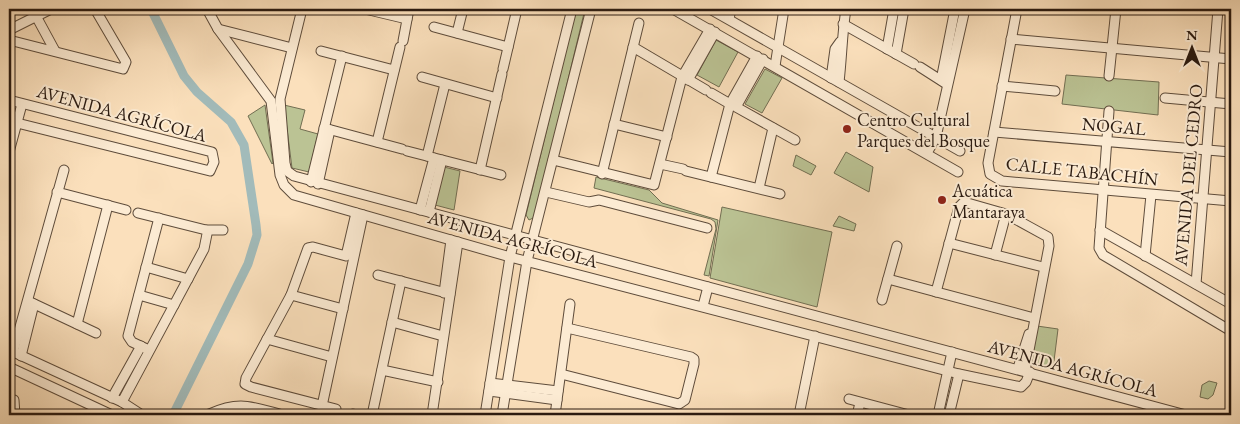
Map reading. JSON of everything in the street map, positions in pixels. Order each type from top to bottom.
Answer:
[{"type":"street","points":[[9,30],[51,9]]},
{"type":"street","points":[[9,40],[119,69],[126,66],[126,62],[94,9]]},
{"type":"street","points":[[207,9],[218,28],[271,101],[280,99]]},
{"type":"street","points":[[296,196],[293,186],[297,177],[287,171],[284,163],[280,99],[302,9]]},
{"type":"street","points":[[365,9],[407,19]]},
{"type":"street","points":[[377,142],[409,9]]},
{"type":"street","points":[[457,33],[463,9]]},
{"type":"street","points":[[480,170],[517,9]]},
{"type":"street","points":[[485,415],[510,257],[572,9]]},
{"type":"street","points":[[502,415],[527,261],[546,192],[590,9]]},
{"type":"street","points":[[673,9],[760,57],[958,172]]},
{"type":"street","points":[[728,19],[731,9]]},
{"type":"street","points":[[775,66],[784,9]]},
{"type":"street","points":[[835,80],[842,50],[840,42],[846,9]]},
{"type":"street","points":[[887,49],[894,9]]},
{"type":"street","points":[[896,54],[904,9]]},
{"type":"street","points":[[927,153],[936,137],[955,9]]},
{"type":"street","points":[[945,82],[965,9]]},
{"type":"street","points":[[994,132],[1017,9]]},
{"type":"street","points":[[1109,76],[1116,9]]},
{"type":"street","name":"AVENIDA DEL CEDRO","points":[[1196,284],[1218,9]]},
{"type":"street","points":[[715,10],[960,151]]},
{"type":"street","points":[[36,16],[55,51]]},
{"type":"street","points":[[602,174],[639,23]]},
{"type":"street","points":[[843,24],[945,82]]},
{"type":"street","points":[[434,27],[508,47]]},
{"type":"street","points":[[218,28],[292,48]]},
{"type":"street","points":[[553,160],[602,174],[654,185],[685,78],[713,31]]},
{"type":"street","points":[[1012,39],[1231,59]]},
{"type":"street","points":[[633,47],[795,140]]},
{"type":"street","points":[[321,51],[394,70]]},
{"type":"street","points":[[314,183],[342,56]]},
{"type":"street","points":[[711,177],[733,105],[760,57]]},
{"type":"street","points":[[422,77],[496,98]]},
{"type":"street","points":[[424,211],[445,84]]},
{"type":"street","points":[[1002,86],[1055,90]]},
{"type":"street","name":"AVENIDA AGRÍCOLA","points":[[10,98],[22,104],[212,152],[214,162],[210,171],[13,122]]},
{"type":"street","points":[[1166,98],[1231,104]]},
{"type":"street","name":"AVENIDA AGRÍCOLA","points":[[271,101],[278,169],[288,190],[296,196],[510,257],[958,374],[1021,387],[1024,386],[1024,370]]},
{"type":"street","points":[[9,152],[13,122],[22,104]]},
{"type":"street","points":[[1109,111],[1098,248],[1103,254],[1231,331]]},
{"type":"street","points":[[614,124],[667,137]]},
{"type":"street","points":[[759,188],[774,128]]},
{"type":"street","points":[[327,129],[501,175]]},
{"type":"street","name":"NOGAL","points":[[994,132],[1231,152]]},
{"type":"street","name":"CALLE TABACHÍN","points":[[994,132],[988,163],[990,174],[1002,181],[1231,201]]},
{"type":"street","points":[[660,164],[780,194]]},
{"type":"street","points":[[64,170],[31,303],[14,353],[122,402],[142,415]]},
{"type":"street","name":"AVENIDA AGRÍCOLA","points":[[297,177],[1024,370],[1186,415]]},
{"type":"street","points":[[57,192],[126,210]]},
{"type":"street","points":[[546,192],[590,202],[599,200],[707,228]]},
{"type":"street","points":[[1145,256],[1151,195]]},
{"type":"street","points":[[936,292],[959,207],[964,202],[1006,214],[1048,237],[1049,246],[1043,267],[1032,329],[1031,346],[1024,370]]},
{"type":"street","points":[[78,324],[108,205]]},
{"type":"street","points":[[138,213],[206,230],[223,230]]},
{"type":"street","points":[[336,409],[245,384],[246,378],[291,295],[308,248],[313,247],[346,256],[360,214]]},
{"type":"street","points":[[322,406],[343,309],[360,214]]},
{"type":"street","points":[[995,255],[1006,214]]},
{"type":"street","points":[[145,348],[132,342],[128,336],[158,218]]},
{"type":"street","points":[[112,398],[174,305],[204,249],[206,230]]},
{"type":"street","points":[[1100,230],[1231,304]]},
{"type":"street","points":[[432,415],[438,382],[454,241]]},
{"type":"street","points":[[949,243],[1043,267]]},
{"type":"street","points":[[882,300],[897,246]]},
{"type":"street","points":[[146,267],[188,279]]},
{"type":"street","points":[[378,275],[447,293]]},
{"type":"street","points":[[888,279],[1034,318]]},
{"type":"street","points":[[372,415],[401,281]]},
{"type":"street","points":[[703,306],[708,287]]},
{"type":"street","points":[[139,294],[174,305]]},
{"type":"street","points":[[291,295],[343,309]]},
{"type":"street","points":[[31,303],[96,333]]},
{"type":"street","points":[[555,415],[570,304]]},
{"type":"street","points":[[392,322],[443,336]]},
{"type":"street","points":[[561,374],[679,404],[685,400],[694,364],[694,360],[691,357],[567,328]]},
{"type":"street","points":[[799,415],[815,336]]},
{"type":"street","points":[[267,339],[332,356]]},
{"type":"street","points":[[122,402],[145,348]]},
{"type":"street","points":[[938,415],[952,352]]},
{"type":"street","points":[[9,367],[101,413]]},
{"type":"street","points":[[382,370],[438,382]]},
{"type":"street","points":[[949,415],[958,374]]},
{"type":"street","points":[[489,387],[558,395]]},
{"type":"street","points":[[849,399],[909,415]]},
{"type":"street","points":[[14,400],[15,415]]},
{"type":"street","points":[[857,415],[860,402]]},
{"type":"street","points":[[209,414],[227,406],[244,405],[283,415]]},
{"type":"green space","points":[[576,9],[585,9],[535,217],[529,220],[526,215]]},
{"type":"green space","points":[[716,40],[738,52],[719,87],[697,75]]},
{"type":"green space","points":[[765,69],[782,78],[762,113],[745,104]]},
{"type":"green space","points":[[1066,75],[1159,82],[1158,115],[1062,104]]},
{"type":"green space","points":[[265,105],[273,163],[272,164],[248,116]]},
{"type":"green space","points":[[284,105],[305,110],[300,129],[318,134],[309,172],[292,168]]},
{"type":"green space","points":[[846,152],[873,167],[869,192],[834,173]]},
{"type":"green space","points":[[796,155],[816,166],[811,175],[793,166]]},
{"type":"green space","points":[[444,167],[460,171],[454,210],[435,205]]},
{"type":"green space","points":[[596,177],[649,190],[662,203],[718,220],[709,276],[704,275],[716,229],[715,222],[711,219],[594,188]]},
{"type":"green space","points":[[722,207],[832,232],[817,307],[710,278]]},
{"type":"green space","points":[[839,216],[856,224],[854,231],[833,226]]},
{"type":"green space","points":[[1037,326],[1058,329],[1053,369],[1030,364]]},
{"type":"green space","points":[[1209,381],[1217,383],[1213,395],[1208,399],[1200,397],[1202,385]]},
{"type":"waterway","points":[[151,9],[184,76],[197,92],[231,122],[244,145],[257,235],[248,264],[173,415]]},
{"type":"place","name":"Centro Cultural Parques del Bosque","points":[[847,129]]},
{"type":"place","name":"Acuática Mantaraya","points":[[942,200]]}]
